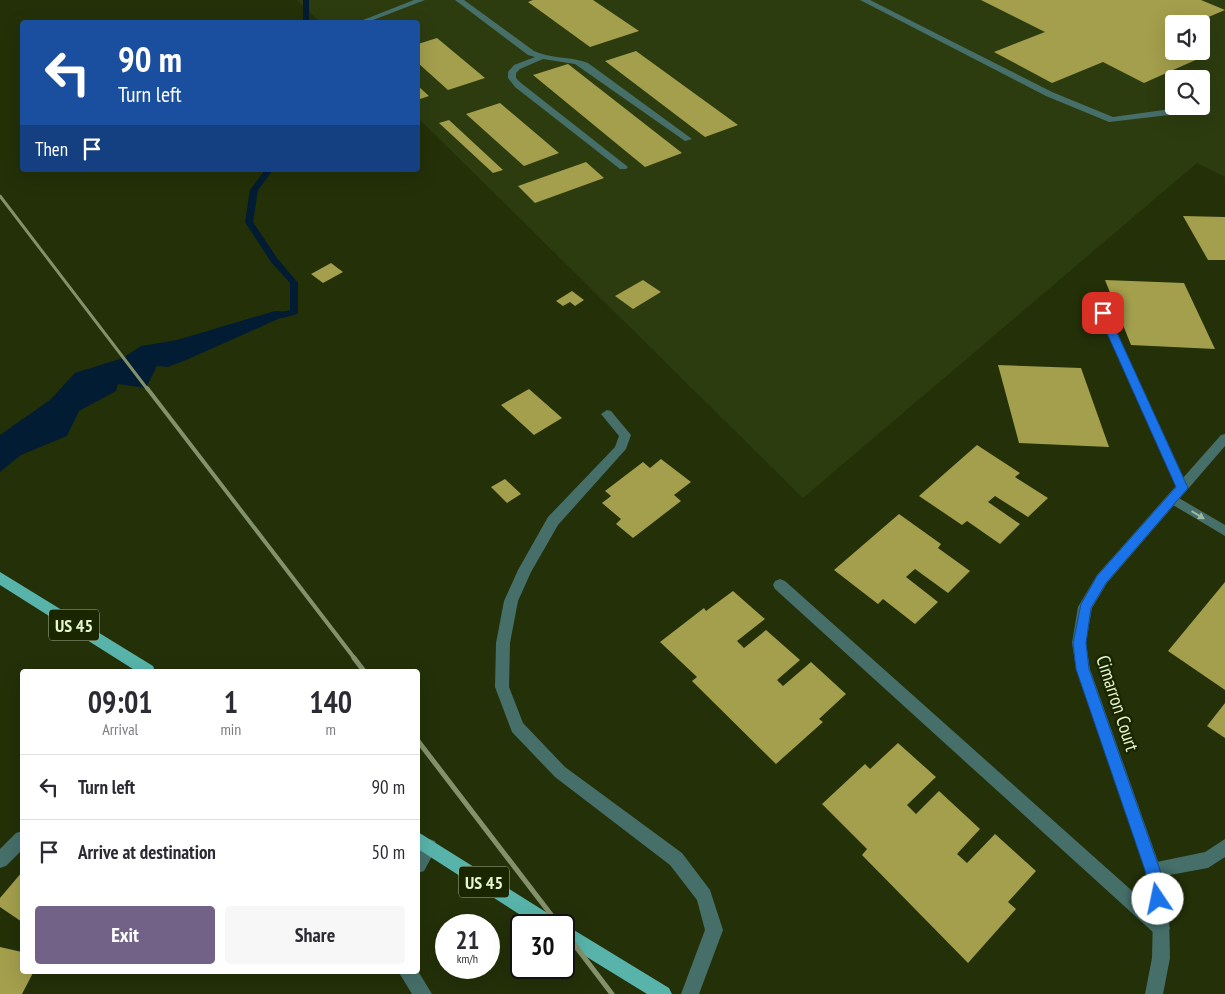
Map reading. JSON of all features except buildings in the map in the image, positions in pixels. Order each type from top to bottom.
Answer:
[{"type":"main road","name":"US 45","points":[[0,578],[145,669]]},
{"type":"main road","name":"US 45","points":[[423,844],[534,914]]},
{"type":"main road","points":[[575,940],[663,994]]},
{"type":"street","points":[[367,20],[421,0]]},
{"type":"street","points":[[459,0],[540,58]]},
{"type":"street","points":[[864,0],[1049,94],[1112,120],[1165,113]]},
{"type":"street","points":[[623,167],[518,85],[512,78],[512,72],[517,67],[540,58],[565,58],[580,63],[688,140]]},
{"type":"street","points":[[1103,313],[1182,488]]},
{"type":"street","points":[[607,414],[625,435],[620,448],[553,521],[525,570],[511,601],[503,643],[502,687],[517,727],[560,772],[676,859],[704,896],[714,930],[690,994]]},
{"type":"street","name":"Cimarron Court","points":[[1154,994],[1161,958],[1161,914],[1153,870],[1083,669],[1079,643],[1085,608],[1102,579],[1225,438]]},
{"type":"street","points":[[1172,499],[1225,531]]},
{"type":"street","points":[[780,584],[1161,928]]},
{"type":"street","points":[[0,860],[20,840]]},
{"type":"street","points":[[420,857],[423,844]]},
{"type":"street","points":[[1153,870],[1208,860],[1225,847]]},
{"type":"street","points":[[409,974],[423,994]]},
{"type":"shaded area","points":[[297,0],[1225,0],[1225,177],[1197,163],[803,498],[420,120],[420,20],[318,20]]},
{"type":"water","points":[[275,311],[294,312],[186,360],[168,367],[157,366],[146,388],[118,384],[116,391],[79,411],[67,436],[21,455],[0,472],[0,435],[50,400],[75,373],[123,358],[141,346],[177,340]]},
{"type":"waterway","points":[[306,0],[306,20]]},
{"type":"waterway","points":[[268,172],[254,190],[249,222],[274,260],[294,283],[294,312],[283,315]]},
{"type":"railway","points":[[0,196],[148,390]]},
{"type":"railway","points":[[147,388],[355,659]]},
{"type":"railway","points":[[354,658],[362,669]]},
{"type":"railway","points":[[420,744],[551,914]]},
{"type":"railway","points":[[575,945],[612,994]]},
{"type":"route","points":[[1103,313],[1182,488],[1102,579],[1085,608],[1079,643],[1083,669],[1153,870],[1158,899]]}]
